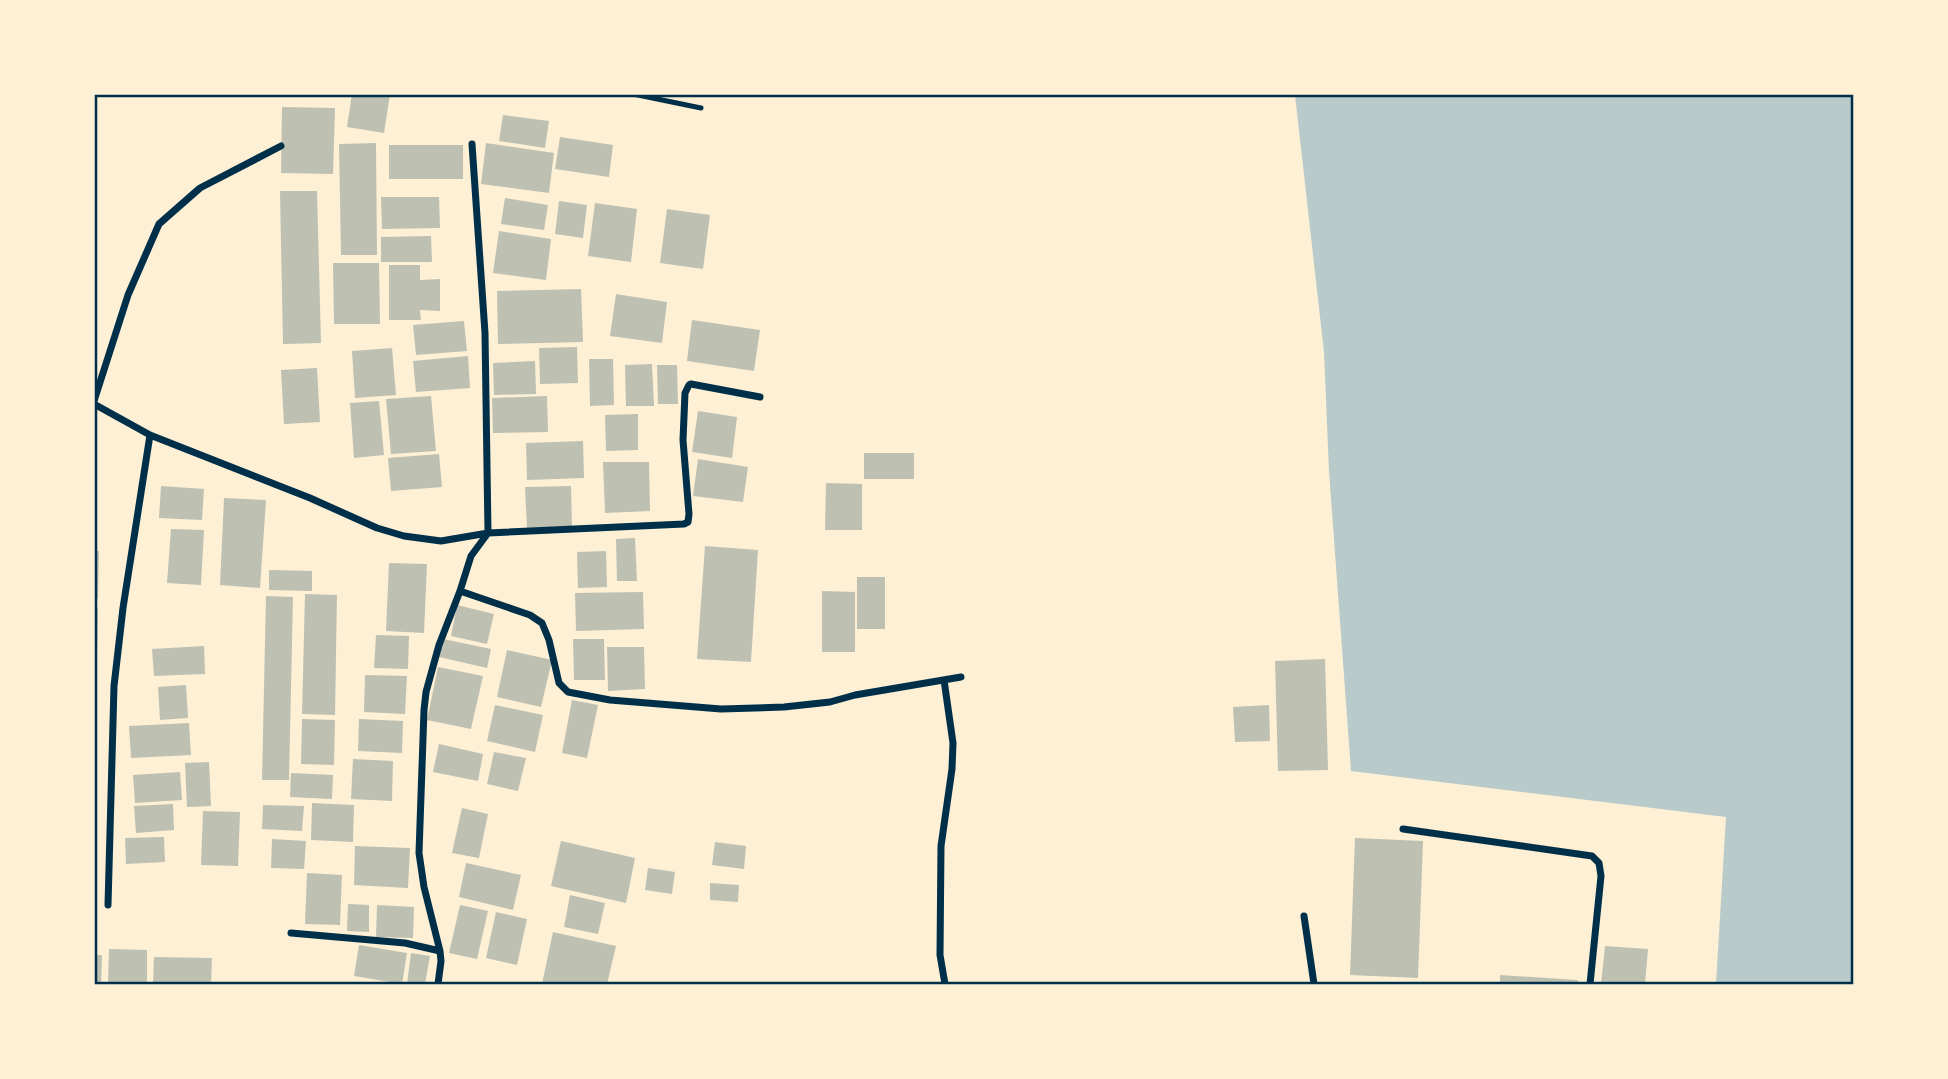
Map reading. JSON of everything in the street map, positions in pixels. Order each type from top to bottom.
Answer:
[{"type":"street","points":[[439,985],[440,951],[420,872],[419,853],[421,757],[426,692],[439,645],[471,556],[488,533],[485,333],[472,144]]},
{"type":"street","points":[[281,146],[200,188],[159,224],[128,296],[94,403],[150,435],[310,498],[377,528],[404,536],[441,541],[488,533],[684,524],[688,522],[690,514],[683,440],[687,388],[691,384],[760,397]]},
{"type":"street","points":[[108,905],[118,644],[150,435]]},
{"type":"street","points":[[460,591],[530,615],[541,623],[549,640],[559,683],[568,692],[599,698],[721,709],[784,707],[830,702],[855,695],[961,677]]},
{"type":"street","points":[[944,680],[953,743],[941,846],[940,955],[945,985]]},
{"type":"street","points":[[1403,829],[1592,856],[1599,863],[1601,876],[1590,985]]},
{"type":"street","points":[[1304,916],[1314,985]]},
{"type":"street","points":[[291,933],[405,943],[440,951]]},
{"type":"lane","points":[[633,94],[701,107]]},
{"type":"shaded area","points":[[1295,95],[1853,95],[1853,984],[1716,984],[1726,817],[1351,771],[1329,471],[1324,352]]},
{"type":"building","points":[[352,94],[390,94],[384,133],[347,127]]},
{"type":"building","points":[[282,107],[335,108],[333,174],[281,173]]},
{"type":"building","points":[[503,115],[549,121],[545,148],[499,141]]},
{"type":"building","points":[[560,137],[613,145],[609,177],[555,169]]},
{"type":"building","points":[[376,143],[377,255],[341,255],[339,144]]},
{"type":"building","points":[[486,143],[554,153],[549,193],[481,184]]},
{"type":"building","points":[[389,145],[463,145],[463,179],[389,179]]},
{"type":"building","points":[[280,191],[317,191],[321,343],[283,344]]},
{"type":"building","points":[[381,197],[439,197],[440,228],[382,229]]},
{"type":"building","points":[[505,198],[548,205],[544,230],[501,224]]},
{"type":"building","points":[[559,201],[587,205],[583,238],[555,234]]},
{"type":"building","points":[[595,203],[637,209],[631,262],[588,256]]},
{"type":"building","points":[[667,209],[710,215],[703,269],[660,263]]},
{"type":"building","points":[[499,231],[551,239],[546,280],[493,273]]},
{"type":"building","points":[[431,236],[432,262],[381,262],[381,237]]},
{"type":"building","points":[[333,263],[379,263],[380,324],[334,324]]},
{"type":"building","points":[[389,265],[420,265],[420,280],[440,279],[440,311],[420,310],[421,320],[389,320]]},
{"type":"building","points":[[581,289],[583,342],[498,344],[497,291]]},
{"type":"building","points":[[616,294],[667,302],[662,343],[610,336]]},
{"type":"building","points":[[692,320],[760,330],[754,371],[687,361]]},
{"type":"building","points":[[464,321],[467,351],[416,355],[413,325]]},
{"type":"building","points":[[577,347],[578,383],[540,384],[539,348]]},
{"type":"building","points":[[392,348],[396,395],[355,398],[352,351]]},
{"type":"building","points":[[468,356],[470,388],[416,392],[413,361]]},
{"type":"building","points":[[589,359],[613,359],[614,405],[590,406]]},
{"type":"building","points":[[535,361],[536,394],[494,395],[493,363]]},
{"type":"building","points":[[652,364],[654,406],[626,406],[625,365]]},
{"type":"building","points":[[657,365],[677,365],[678,404],[658,404]]},
{"type":"building","points":[[317,368],[320,422],[284,424],[281,370]]},
{"type":"building","points":[[431,396],[436,451],[391,454],[386,399]]},
{"type":"building","points":[[547,396],[548,432],[493,433],[492,398]]},
{"type":"building","points":[[379,401],[384,455],[354,458],[350,403]]},
{"type":"building","points":[[698,411],[737,417],[732,458],[692,452]]},
{"type":"building","points":[[638,414],[638,450],[606,451],[605,415]]},
{"type":"building","points":[[583,441],[584,478],[527,480],[526,443]]},
{"type":"building","points":[[864,453],[914,453],[914,479],[864,479]]},
{"type":"building","points":[[439,454],[442,487],[391,491],[388,458]]},
{"type":"building","points":[[698,459],[748,467],[743,502],[693,496]]},
{"type":"building","points":[[603,462],[649,462],[650,511],[605,513]]},
{"type":"building","points":[[826,483],[862,484],[862,530],[825,530]]},
{"type":"building","points":[[161,486],[204,489],[202,520],[159,518]]},
{"type":"building","points":[[571,486],[572,526],[527,528],[525,487]]},
{"type":"building","points":[[224,498],[266,500],[260,588],[220,585]]},
{"type":"building","points":[[171,529],[204,530],[201,585],[167,583]]},
{"type":"building","points":[[635,538],[637,581],[617,581],[616,539]]},
{"type":"building","points":[[705,546],[758,550],[751,662],[697,659]]},
{"type":"building","points":[[94,551],[99,551],[98,599],[94,599]]},
{"type":"building","points":[[606,551],[607,587],[578,588],[577,552]]},
{"type":"building","points":[[389,563],[427,564],[424,633],[386,631]]},
{"type":"building","points":[[269,570],[312,571],[312,591],[269,590]]},
{"type":"building","points":[[857,577],[885,577],[885,629],[857,629]]},
{"type":"building","points":[[822,591],[855,592],[855,652],[822,652]]},
{"type":"building","points":[[643,592],[644,629],[576,631],[575,593]]},
{"type":"building","points":[[305,594],[337,595],[335,715],[302,714]]},
{"type":"building","points":[[266,596],[293,597],[289,780],[262,780]]},
{"type":"building","points":[[457,605],[494,614],[487,644],[451,636]]},
{"type":"building","points":[[94,608],[98,608],[97,660],[94,660]]},
{"type":"building","points":[[376,635],[409,636],[408,669],[374,668]]},
{"type":"building","points":[[443,639],[491,649],[487,668],[439,657]]},
{"type":"building","points":[[573,639],[604,639],[605,680],[574,680]]},
{"type":"building","points":[[204,646],[205,674],[154,676],[152,649]]},
{"type":"building","points":[[607,647],[644,647],[645,689],[608,691]]},
{"type":"building","points":[[507,650],[552,660],[541,707],[497,697]]},
{"type":"building","points":[[1325,659],[1328,770],[1278,771],[1275,661]]},
{"type":"building","points":[[438,667],[483,676],[471,729],[427,720]]},
{"type":"building","points":[[365,675],[407,676],[405,714],[364,712]]},
{"type":"building","points":[[186,685],[188,718],[160,720],[158,687]]},
{"type":"building","points":[[572,700],[598,705],[587,758],[562,753]]},
{"type":"building","points":[[495,705],[543,715],[535,752],[487,741]]},
{"type":"building","points":[[1269,705],[1270,741],[1235,742],[1233,707]]},
{"type":"building","points":[[302,719],[335,720],[334,765],[301,764]]},
{"type":"building","points":[[359,719],[403,721],[402,753],[358,751]]},
{"type":"building","points":[[189,723],[191,755],[131,758],[129,726]]},
{"type":"building","points":[[439,744],[483,754],[478,781],[433,772]]},
{"type":"building","points":[[494,752],[526,758],[518,791],[487,784]]},
{"type":"building","points":[[353,759],[393,761],[392,801],[351,799]]},
{"type":"building","points":[[209,762],[211,806],[187,807],[185,763]]},
{"type":"building","points":[[180,772],[182,800],[135,803],[133,775]]},
{"type":"building","points":[[291,773],[333,775],[332,799],[290,797]]},
{"type":"building","points":[[312,803],[354,805],[353,842],[311,840]]},
{"type":"building","points":[[173,804],[174,830],[136,833],[134,806]]},
{"type":"building","points":[[263,805],[304,806],[302,831],[262,829]]},
{"type":"building","points":[[462,808],[488,814],[479,858],[452,853]]},
{"type":"building","points":[[203,811],[240,812],[238,866],[201,865]]},
{"type":"building","points":[[164,837],[165,862],[126,864],[125,838]]},
{"type":"building","points":[[1355,838],[1423,841],[1418,978],[1350,975]]},
{"type":"building","points":[[272,839],[306,841],[304,869],[271,868]]},
{"type":"building","points":[[561,841],[635,858],[626,903],[551,886]]},
{"type":"building","points":[[715,842],[746,846],[744,869],[712,865]]},
{"type":"building","points":[[355,846],[410,848],[408,888],[354,885]]},
{"type":"building","points":[[466,863],[521,875],[513,910],[459,897]]},
{"type":"building","points":[[648,868],[675,872],[672,894],[645,890]]},
{"type":"building","points":[[307,873],[342,875],[340,925],[305,924]]},
{"type":"building","points":[[710,883],[739,885],[738,902],[710,900]]},
{"type":"building","points":[[570,895],[605,903],[598,934],[564,927]]},
{"type":"building","points":[[348,904],[369,905],[369,932],[347,931]]},
{"type":"building","points":[[377,905],[414,907],[413,938],[376,937]]},
{"type":"building","points":[[460,905],[488,911],[477,959],[449,953]]},
{"type":"building","points":[[496,912],[527,919],[517,965],[486,958]]},
{"type":"building","points":[[553,932],[616,946],[607,984],[542,984]]},
{"type":"building","points":[[359,945],[407,953],[402,984],[354,976]]},
{"type":"building","points":[[1605,946],[1648,949],[1645,984],[1601,984]]},
{"type":"building","points":[[109,949],[147,950],[147,984],[108,984]]},
{"type":"building","points":[[411,953],[430,956],[425,984],[407,984]]},
{"type":"building","points":[[94,955],[102,955],[101,984],[94,984]]},
{"type":"building","points":[[154,957],[212,958],[211,984],[153,984]]},
{"type":"building","points":[[1500,975],[1578,980],[1577,984],[1500,984]]}]
